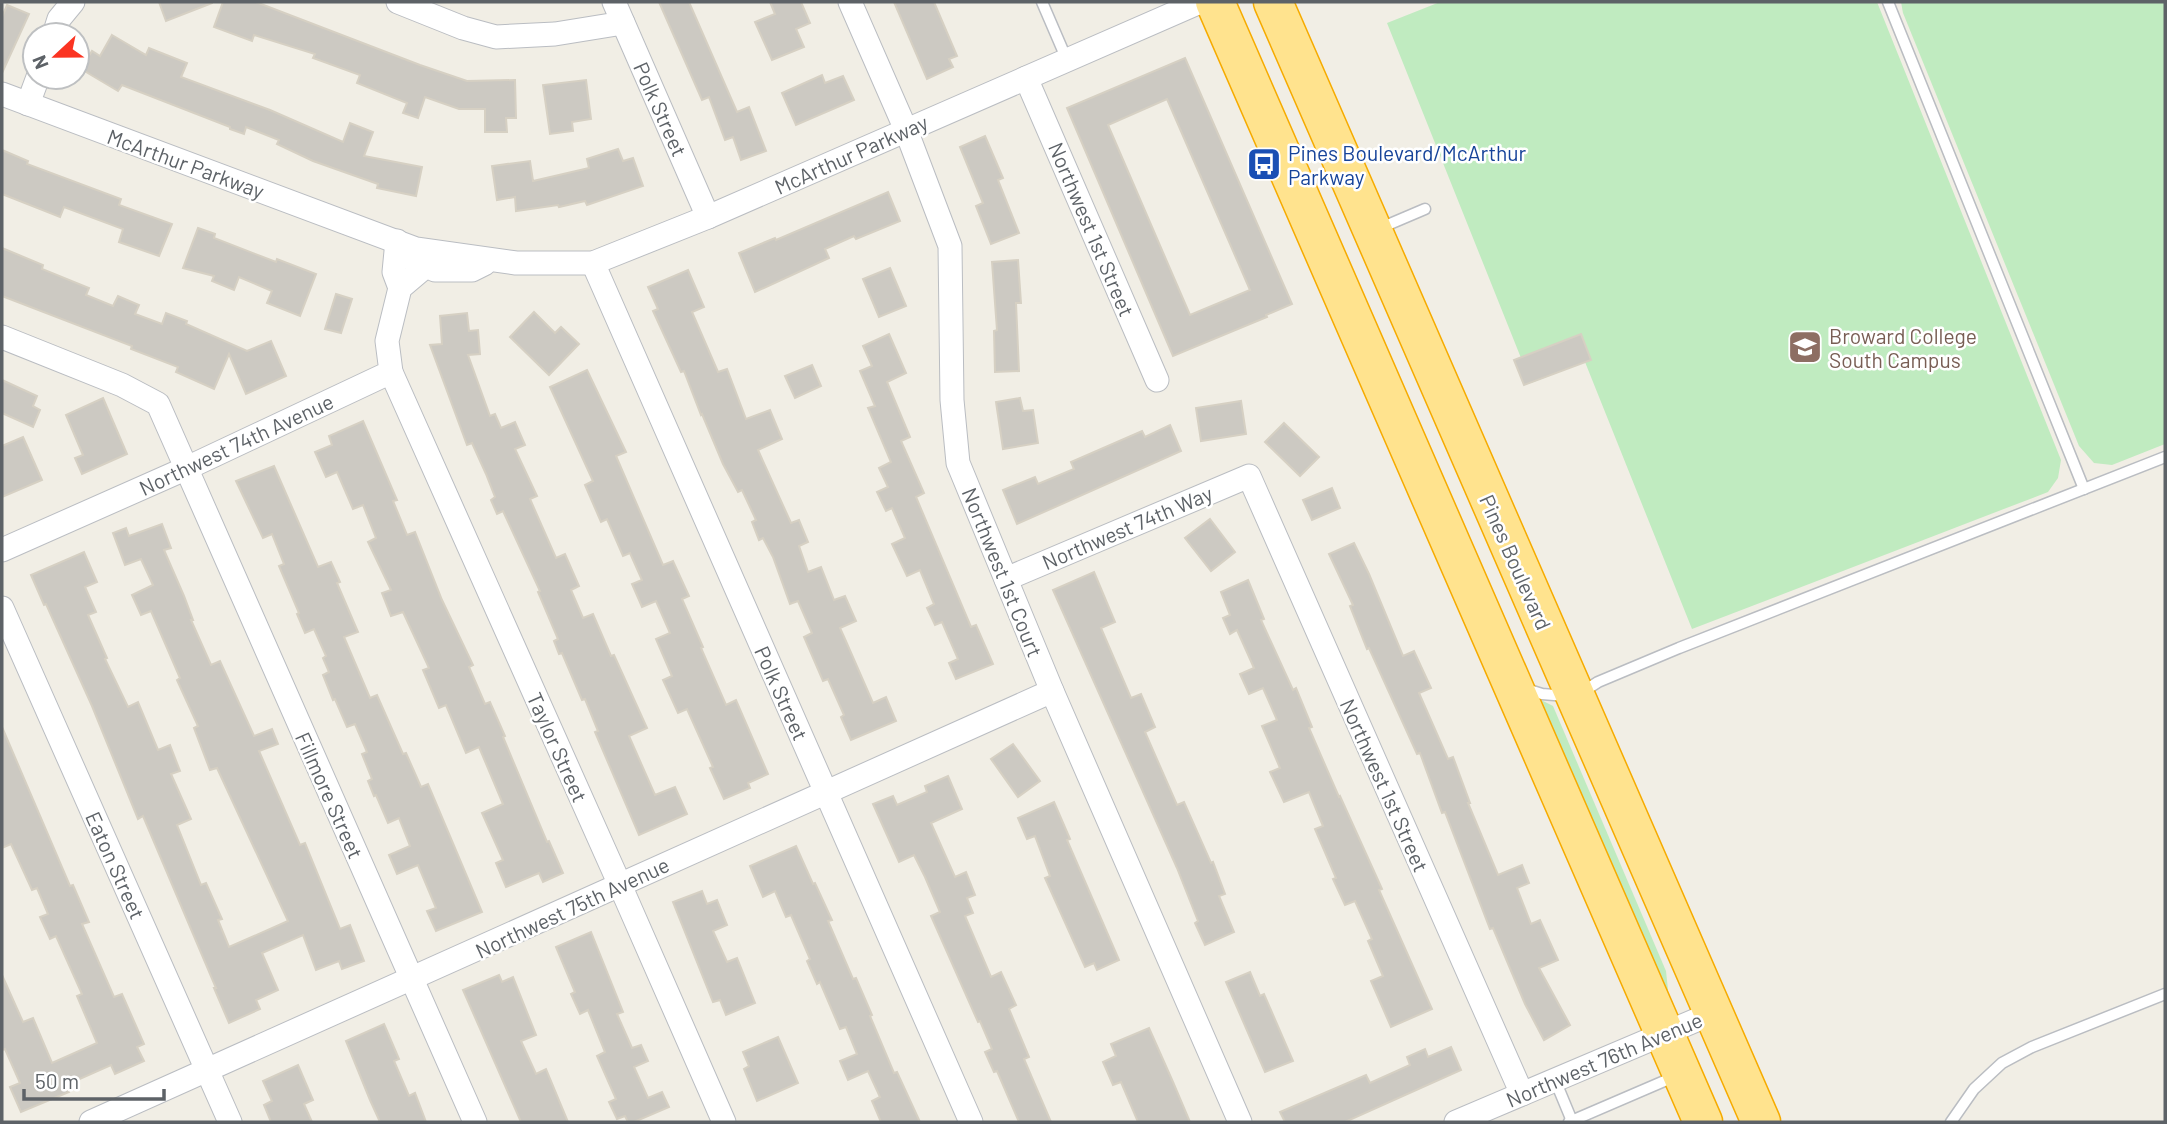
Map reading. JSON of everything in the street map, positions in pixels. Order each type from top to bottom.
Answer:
[{"type":"highway","points":[[1215,2],[1703,1122]]},
{"type":"highway","name":"Pines Boulevard","points":[[1273,2],[1761,1122]]},
{"type":"street","points":[[58,21],[73,2]]},
{"type":"street","points":[[398,2],[463,28],[496,37],[555,34],[623,23]]},
{"type":"street","name":"Polk Street","points":[[614,2],[708,217]]},
{"type":"street","name":"Northwest 1st Court","points":[[849,2],[906,130],[950,246],[952,400],[958,463],[1052,691],[1240,1122]]},
{"type":"street","name":"McArthur Parkway","points":[[396,246],[516,263],[593,263],[708,217],[1199,2]]},
{"type":"street","name":"Northwest 1st Street","points":[[1026,78],[1157,380]]},
{"type":"street","points":[[28,104],[33,91]]},
{"type":"street","name":"McArthur Parkway","points":[[2,94],[370,232],[435,270],[472,270],[494,260]]},
{"type":"street","points":[[391,372],[387,341],[400,288],[394,272],[396,246]]},
{"type":"street","name":"Polk Street","points":[[593,263],[971,1122]]},
{"type":"street","points":[[400,288],[426,266]]},
{"type":"street","name":"Fillmore Street","points":[[2,337],[122,385],[158,404],[475,1122]]},
{"type":"street","name":"Northwest 74th Avenue","points":[[2,551],[391,372]]},
{"type":"street","name":"Taylor Street","points":[[391,372],[724,1122]]},
{"type":"street","name":"Northwest 1st Street","points":[[1249,476],[1522,1094]]},
{"type":"street","name":"Northwest 74th Way","points":[[1006,579],[1249,476]]},
{"type":"street","name":"Eaton Street","points":[[2,608],[230,1122]]},
{"type":"street","name":"Northwest 75th Avenue","points":[[91,1122],[1052,691]]},
{"type":"street","name":"Northwest 76th Avenue","points":[[1455,1122],[1713,1013]]},
{"type":"lane","points":[[1043,2],[1067,60]]},
{"type":"lane","points":[[1888,2],[2084,489]]},
{"type":"lane","points":[[1373,232],[1425,209]]},
{"type":"lane","points":[[1513,685],[1542,694],[1575,696],[1598,682],[1679,648],[2165,457]]},
{"type":"lane","points":[[1951,1122],[1975,1089],[2002,1063],[2032,1047],[2165,994]]},
{"type":"lane","points":[[1555,1080],[1571,1122],[1682,1074]]},
{"type":"green space","points":[[1440,2],[1877,2],[2061,460],[2058,478],[2048,492],[1692,629],[1585,362],[1531,383],[1387,23]]},
{"type":"green space","points":[[1901,2],[2165,2],[2165,444],[2112,465],[2094,463],[2079,446],[1903,13]]},
{"type":"green space","points":[[1531,695],[1553,706],[1666,971],[1668,990],[1660,993]]},
{"type":"building","points":[[159,2],[212,2],[212,3],[166,21]]},
{"type":"building","points":[[223,2],[256,2],[467,81],[515,80],[516,118],[506,118],[507,132],[485,132],[485,109],[459,109],[425,97],[418,118],[403,113],[407,103],[357,83],[360,75],[313,58],[315,54],[254,35],[252,41],[214,27]]},
{"type":"building","points":[[659,2],[689,2],[737,112],[749,107],[766,151],[741,160],[733,137],[725,140],[709,97],[702,100]]},
{"type":"building","points":[[770,2],[801,2],[810,23],[796,29],[804,47],[772,60],[755,22],[775,14]]},
{"type":"building","points":[[894,2],[934,2],[957,56],[949,59],[953,67],[927,79]]},
{"type":"building","points":[[7,5],[29,14],[26,21],[21,21],[21,31],[2,73],[2,17]]},
{"type":"building","points":[[112,35],[146,55],[149,48],[187,63],[181,77],[270,110],[343,142],[350,123],[373,132],[364,156],[422,167],[416,196],[377,188],[378,184],[313,161],[277,144],[279,140],[246,127],[244,134],[122,85],[118,91],[91,75],[91,53],[100,56]]},
{"type":"building","points":[[1185,58],[1292,304],[1173,356],[1067,108]],"holes":[[[1167,99],[1250,290],[1190,315],[1108,125]]]},
{"type":"building","points":[[822,75],[825,83],[843,76],[854,100],[796,125],[782,93]]},
{"type":"building","points":[[586,80],[591,119],[572,122],[573,131],[550,134],[543,85]]},
{"type":"building","points":[[985,136],[1003,178],[998,180],[1019,233],[991,244],[976,206],[983,203],[960,147]]},
{"type":"building","points":[[618,149],[623,161],[633,158],[643,186],[587,205],[585,201],[559,207],[516,211],[515,197],[497,200],[492,166],[530,161],[533,181],[589,168],[587,159]]},
{"type":"building","points":[[2,150],[28,161],[27,164],[121,199],[119,205],[172,224],[159,256],[119,242],[123,229],[64,207],[60,217],[2,194]]},
{"type":"building","points":[[888,192],[900,221],[825,249],[829,258],[755,292],[739,253]]},
{"type":"building","points":[[198,228],[215,234],[214,238],[316,274],[300,316],[267,303],[272,291],[239,277],[234,290],[212,281],[214,276],[183,268]]},
{"type":"building","points":[[2,248],[43,265],[42,269],[89,288],[86,295],[113,306],[118,296],[139,305],[135,314],[162,324],[166,313],[247,351],[271,341],[286,376],[246,394],[229,354],[214,389],[176,372],[178,367],[131,349],[132,346],[2,296]]},
{"type":"building","points":[[1018,260],[1021,303],[1016,303],[1019,371],[995,372],[994,331],[997,330],[992,262]]},
{"type":"building","points":[[890,268],[906,306],[879,317],[863,279]]},
{"type":"building","points":[[688,270],[704,307],[692,312],[718,372],[727,369],[746,419],[770,410],[782,439],[758,450],[791,523],[799,520],[808,542],[799,546],[808,572],[821,567],[834,600],[845,596],[856,621],[840,628],[873,703],[886,697],[896,721],[851,740],[841,717],[844,715],[828,679],[823,681],[804,637],[812,633],[798,601],[790,604],[773,557],[763,538],[759,540],[752,522],[756,520],[742,490],[738,492],[723,464],[684,371],[681,372],[653,311],[658,309],[648,287]]},
{"type":"building","points":[[336,294],[352,299],[341,333],[325,329]]},
{"type":"building","points":[[534,312],[555,333],[561,327],[579,344],[549,375],[510,337]]},
{"type":"building","points":[[467,313],[469,331],[478,330],[480,354],[468,355],[490,416],[495,414],[501,428],[515,422],[525,445],[515,449],[537,496],[530,499],[556,558],[565,554],[579,586],[571,590],[583,618],[593,614],[647,728],[629,736],[655,795],[675,787],[687,814],[639,835],[595,732],[598,731],[585,699],[582,700],[562,653],[559,654],[554,641],[558,639],[538,592],[540,591],[503,511],[497,514],[491,500],[495,497],[472,443],[467,445],[430,345],[442,344],[440,316]]},
{"type":"building","points":[[889,334],[906,373],[887,382],[910,437],[901,441],[924,493],[916,497],[971,627],[976,625],[993,664],[956,679],[949,663],[958,659],[942,622],[935,625],[927,608],[934,604],[920,570],[907,576],[892,544],[905,538],[892,508],[886,511],[877,492],[888,487],[879,468],[891,462],[868,408],[875,406],[860,371],[872,366],[863,346]]},
{"type":"building","points":[[1581,334],[1591,360],[1524,385],[1514,360]]},
{"type":"building","points":[[812,365],[821,386],[795,398],[785,376]]},
{"type":"building","points":[[587,370],[626,452],[616,456],[663,565],[673,561],[689,596],[682,599],[726,705],[736,700],[768,774],[748,783],[750,788],[724,799],[687,709],[678,713],[663,680],[672,676],[656,639],[670,633],[656,601],[642,607],[632,584],[642,580],[630,553],[623,556],[607,519],[601,522],[585,485],[593,481],[550,387]]},
{"type":"building","points":[[2,380],[37,396],[33,406],[40,410],[33,427],[2,413]]},
{"type":"building","points":[[103,398],[127,454],[82,474],[75,458],[83,455],[66,415]]},
{"type":"building","points":[[1020,398],[1023,411],[1033,410],[1038,443],[1003,449],[996,402]]},
{"type":"building","points":[[1241,401],[1246,434],[1201,441],[1196,408]]},
{"type":"building","points":[[363,421],[397,500],[393,501],[407,535],[415,532],[442,600],[473,665],[469,667],[485,704],[490,702],[547,842],[549,841],[563,873],[543,882],[539,873],[506,887],[496,863],[503,860],[482,813],[503,804],[479,747],[466,753],[446,705],[439,708],[423,670],[429,668],[403,612],[391,616],[382,593],[391,590],[368,542],[376,538],[363,505],[353,509],[337,472],[326,477],[315,452],[332,445],[329,436]]},
{"type":"building","points":[[1284,423],[1319,457],[1300,476],[1265,442]]},
{"type":"building","points":[[1170,425],[1181,451],[1017,524],[1003,490],[1035,477],[1038,484],[1074,469],[1071,462],[1142,431],[1145,437]]},
{"type":"building","points":[[23,437],[42,480],[2,497],[2,446]]},
{"type":"building","points":[[274,466],[318,567],[331,562],[358,632],[344,637],[370,698],[377,695],[421,787],[428,784],[482,912],[436,931],[427,911],[436,908],[418,865],[397,874],[389,855],[410,846],[399,818],[388,823],[376,795],[374,796],[368,781],[372,779],[362,754],[367,752],[355,724],[347,727],[323,675],[329,672],[323,658],[326,656],[314,629],[305,633],[279,566],[284,564],[272,534],[263,538],[236,481]]},
{"type":"building","points":[[1332,488],[1340,508],[1312,520],[1303,500]]},
{"type":"building","points":[[1210,519],[1235,552],[1211,571],[1185,538]]},
{"type":"building","points":[[162,524],[171,548],[164,550],[211,665],[220,661],[254,736],[272,729],[278,744],[259,751],[300,845],[305,843],[340,929],[350,925],[364,961],[342,969],[339,961],[316,970],[303,935],[262,953],[278,990],[256,1000],[260,1009],[229,1023],[143,816],[138,819],[92,706],[31,575],[84,552],[97,582],[85,587],[96,612],[88,615],[128,707],[138,702],[158,750],[170,745],[180,771],[171,774],[191,819],[177,825],[201,885],[206,883],[222,919],[218,920],[229,947],[288,921],[217,768],[210,770],[194,728],[198,726],[151,611],[141,615],[132,595],[153,585],[141,559],[125,565],[113,533],[126,528],[129,536]]},
{"type":"building","points":[[1354,543],[1403,656],[1414,651],[1431,688],[1419,693],[1448,759],[1453,757],[1468,803],[1498,875],[1522,865],[1529,883],[1517,888],[1531,924],[1540,920],[1558,960],[1539,968],[1570,1025],[1544,1040],[1525,1004],[1493,928],[1490,929],[1420,753],[1417,754],[1369,648],[1367,649],[1350,606],[1353,605],[1329,554]]},
{"type":"building","points":[[1094,572],[1115,622],[1101,628],[1131,698],[1141,694],[1155,727],[1145,732],[1177,805],[1184,802],[1225,894],[1219,896],[1234,932],[1205,945],[1177,868],[1053,590]]},
{"type":"building","points":[[1248,580],[1264,619],[1261,620],[1293,690],[1296,688],[1312,727],[1309,728],[1382,889],[1379,890],[1432,1009],[1391,1027],[1371,981],[1383,976],[1368,941],[1372,939],[1355,901],[1345,905],[1333,879],[1336,878],[1315,829],[1323,826],[1309,792],[1284,802],[1270,772],[1280,768],[1262,726],[1277,720],[1263,688],[1249,694],[1240,674],[1254,668],[1237,630],[1230,634],[1223,618],[1230,615],[1221,592]]},
{"type":"building","points":[[2,727],[70,886],[73,885],[89,922],[82,924],[114,997],[122,994],[144,1044],[137,1047],[144,1061],[115,1074],[111,1065],[66,1085],[69,1092],[21,1112],[10,1087],[20,1083],[5,1049],[2,1050],[2,975],[23,1022],[33,1018],[52,1063],[97,1043],[77,996],[82,994],[56,936],[50,939],[40,917],[48,914],[37,888],[32,890],[11,844],[2,848]]},
{"type":"building","points":[[1013,744],[1040,781],[1018,797],[991,759]]},
{"type":"building","points":[[948,776],[962,809],[931,823],[955,877],[966,872],[975,895],[967,898],[973,913],[965,916],[991,977],[1001,972],[1016,1005],[1009,1009],[1029,1057],[1024,1059],[1051,1122],[1019,1122],[997,1071],[994,1072],[985,1052],[992,1049],[931,916],[940,912],[925,877],[914,855],[899,862],[873,804],[893,796],[897,805],[927,792],[925,786]]},
{"type":"building","points":[[1054,802],[1070,839],[1067,840],[1119,960],[1097,970],[1094,963],[1085,967],[1045,878],[1050,876],[1035,836],[1027,839],[1018,818]]},
{"type":"building","points":[[796,846],[832,920],[828,921],[853,979],[856,978],[894,1073],[897,1072],[920,1122],[881,1122],[872,1101],[880,1097],[868,1071],[848,1080],[840,1061],[857,1054],[846,1027],[840,1029],[820,982],[817,984],[807,961],[810,959],[791,915],[786,917],[775,891],[763,897],[750,866]]},
{"type":"building","points":[[702,891],[707,904],[717,900],[727,925],[713,931],[727,962],[737,958],[755,1003],[726,1015],[720,1000],[713,1002],[673,902]]},
{"type":"building","points":[[591,932],[623,1012],[617,1014],[632,1048],[641,1045],[648,1061],[634,1067],[648,1098],[662,1092],[669,1107],[634,1122],[628,1122],[625,1116],[617,1119],[609,1102],[616,1099],[597,1056],[605,1052],[588,1010],[580,1014],[571,994],[575,992],[556,947]]},
{"type":"building","points":[[1250,972],[1260,996],[1264,994],[1293,1061],[1265,1072],[1226,982]]},
{"type":"building","points":[[499,975],[502,982],[513,977],[536,1035],[521,1041],[536,1074],[546,1069],[568,1122],[521,1122],[463,990]]},
{"type":"building","points":[[384,1024],[399,1059],[394,1061],[409,1096],[415,1093],[426,1122],[380,1122],[370,1100],[346,1041]]},
{"type":"building","points":[[1149,1028],[1190,1122],[1138,1122],[1121,1082],[1113,1085],[1103,1062],[1116,1056],[1111,1044]]},
{"type":"building","points":[[778,1037],[798,1083],[757,1101],[744,1069],[749,1066],[743,1052]]},
{"type":"building","points":[[1451,1047],[1461,1070],[1345,1122],[1285,1122],[1280,1112],[1366,1075],[1370,1083],[1410,1065],[1407,1057],[1425,1049],[1428,1057]]},
{"type":"building","points":[[298,1065],[313,1100],[304,1104],[312,1122],[271,1122],[264,1105],[272,1101],[263,1081]]},
{"type":"place","name":"Pines Boulevard/McArthur Parkway","points":[[1264,164]]},
{"type":"place","name":"Broward College South Campus","points":[[1805,347]]}]
